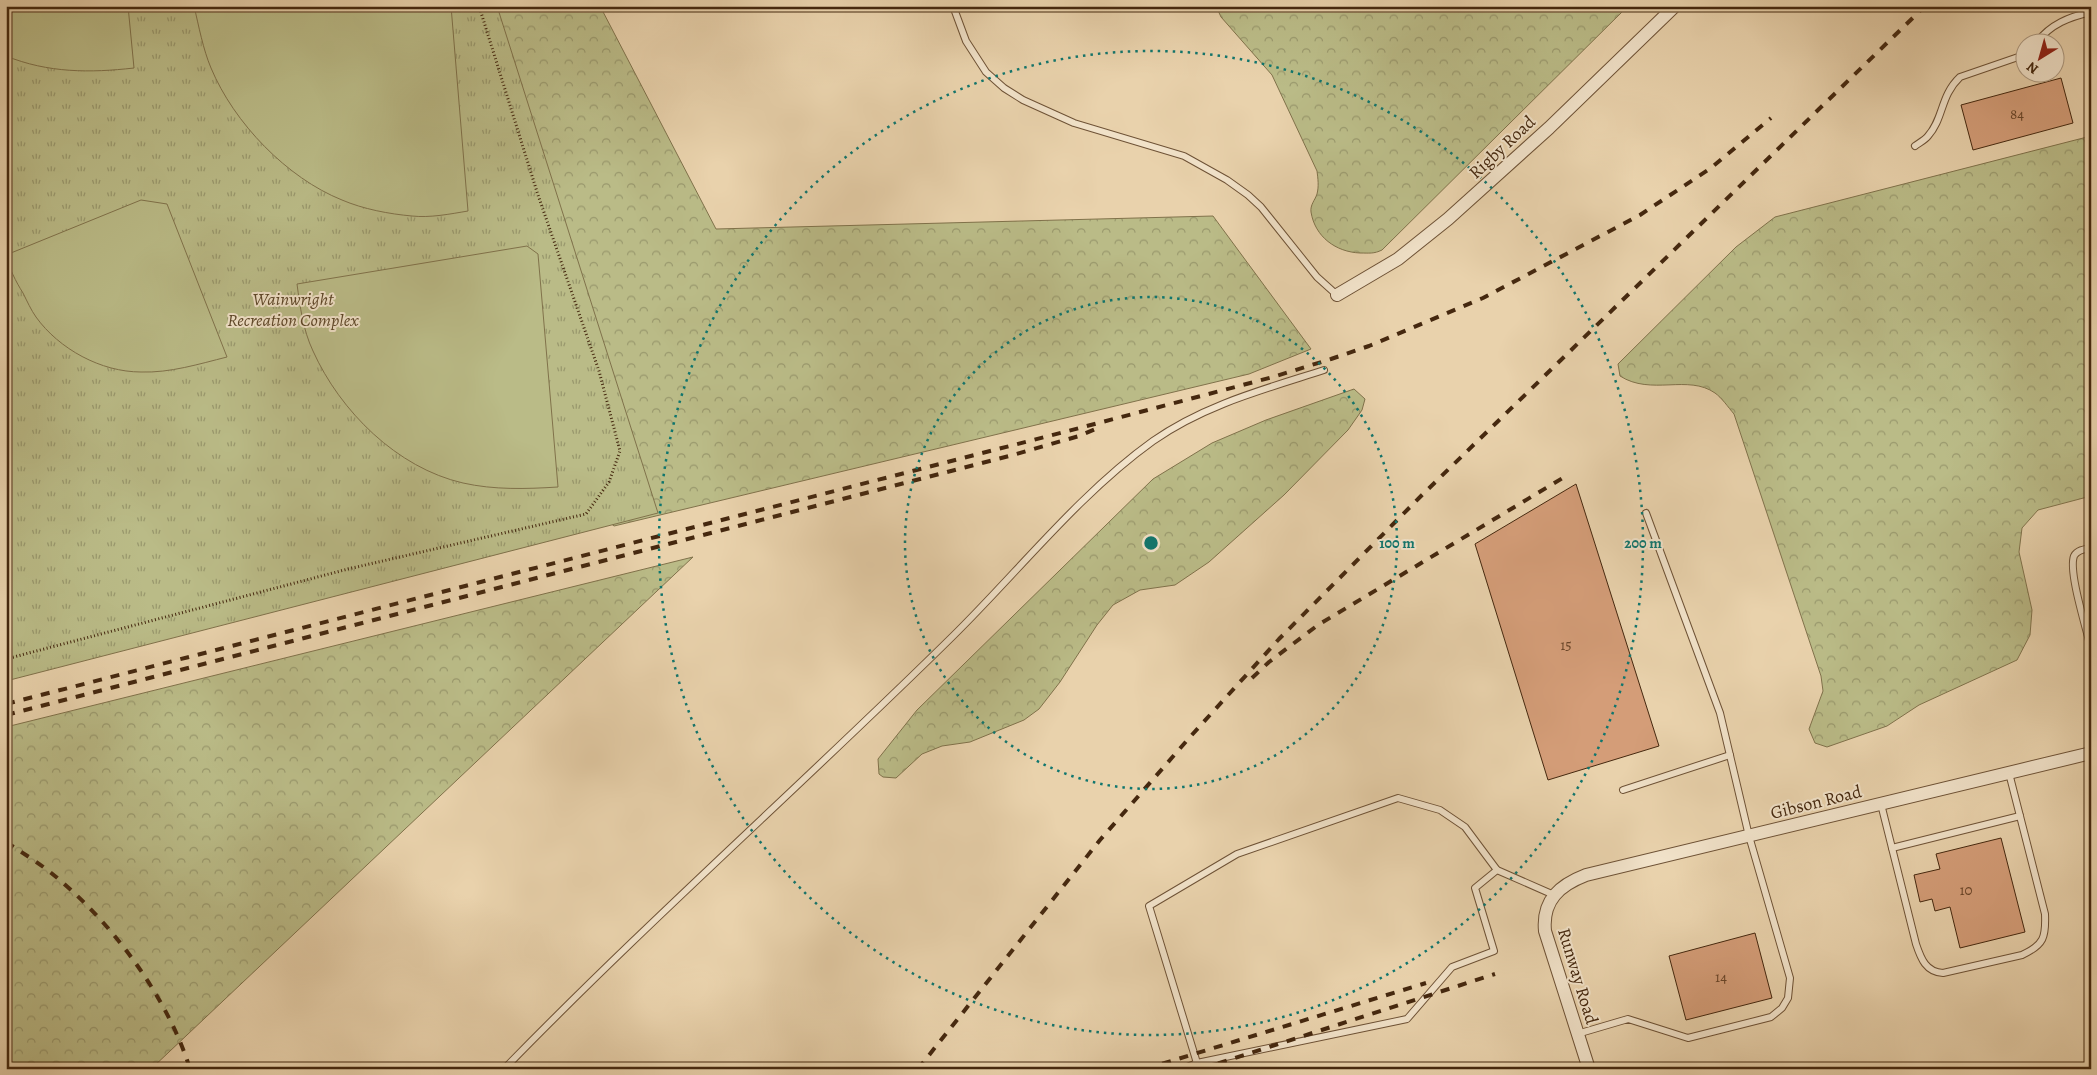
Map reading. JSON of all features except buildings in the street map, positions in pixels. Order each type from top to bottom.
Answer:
[{"type":"street","name":"Rigby Road","points":[[1337,295],[1398,259],[1448,219],[1549,128],[1675,6]]},
{"type":"street","name":"Gibson Road","points":[[1554,895],[1568,882],[1586,874],[2091,753]]},
{"type":"street","name":"Runway Road","points":[[1554,895],[1545,913],[1545,931],[1589,1069]]},
{"type":"lane","points":[[953,6],[966,41],[986,72],[1004,88],[1023,100],[1074,123],[1184,156],[1227,180],[1248,195],[1261,208],[1317,276],[1337,295]]},
{"type":"lane","points":[[2046,32],[2063,20],[2091,12]]},
{"type":"lane","points":[[1916,146],[1928,136],[1937,122],[1944,97],[1952,84],[1960,77],[2014,58]]},
{"type":"lane","points":[[504,1069],[580,992],[953,636],[1103,481],[1154,441],[1190,418],[1238,398],[1324,370]]},
{"type":"lane","points":[[1577,1034],[1628,1020],[1688,1038],[1770,1017],[1782,1008],[1788,998],[1790,978],[1749,836],[1720,713],[1646,514]]},
{"type":"lane","points":[[2091,548],[2079,551],[2074,556],[2073,573],[2091,649]]},
{"type":"lane","points":[[1623,790],[1730,755]]},
{"type":"lane","points":[[1881,804],[1920,958],[1928,968],[1935,972],[1943,973],[2022,955],[2038,946],[2046,932],[2045,914],[2009,773]]},
{"type":"lane","points":[[1197,1064],[1149,906],[1237,854],[1398,798],[1440,810],[1465,827],[1497,870],[1554,895]]},
{"type":"lane","points":[[1892,848],[2020,816]]},
{"type":"lane","points":[[1182,1069],[1197,1064],[1407,1019],[1452,967],[1494,951],[1475,888],[1497,870]]},
{"type":"path","points":[[6,658],[348,569],[586,514],[608,482],[620,451],[599,371],[538,195],[479,6]]},
{"type":"green space","name":"Wainwright Recreation Complex","points":[[6,6],[497,6],[658,513],[6,681]]},
{"type":"green space","points":[[6,6],[128,6],[134,68],[101,71],[53,69],[22,62],[6,56]]},
{"type":"green space","points":[[194,6],[451,6],[468,211],[426,216],[385,212],[342,200],[302,178],[264,146],[233,109],[208,61]]},
{"type":"green space","points":[[488,6],[600,6],[716,229],[1213,216],[1311,349],[1249,374],[614,526],[596,511]]},
{"type":"green space","points":[[1216,6],[1628,6],[1382,250],[1360,253],[1343,250],[1335,246],[1328,242],[1317,229],[1313,221],[1311,209],[1318,191],[1317,171],[1272,75],[1221,17]]},
{"type":"green space","points":[[2091,136],[2091,496],[2038,510],[2022,528],[2019,552],[2032,610],[2030,635],[2017,660],[1919,705],[1887,726],[1827,747],[1815,743],[1809,729],[1823,691],[1821,676],[1734,414],[1718,395],[1704,388],[1693,385],[1657,385],[1632,382],[1620,376],[1618,364],[1736,247],[1775,217]]},
{"type":"green space","points":[[141,200],[167,204],[227,357],[163,371],[141,372],[111,368],[82,356],[56,339],[45,329],[31,308],[13,275],[6,255]]},
{"type":"green space","points":[[527,246],[538,254],[558,487],[498,488],[463,483],[439,475],[416,464],[373,434],[355,415],[324,373],[313,351],[302,318],[297,284]]},
{"type":"green space","points":[[1354,389],[1365,399],[1362,410],[1348,430],[1284,495],[1209,562],[1175,585],[1140,590],[1113,605],[1039,709],[1024,720],[970,742],[942,746],[922,754],[896,778],[883,777],[879,774],[878,759],[917,710],[1153,479],[1212,443],[1266,420]]},
{"type":"green space","points":[[693,557],[151,1069],[6,1069],[6,727]]},
{"type":"railway","points":[[918,1069],[1100,840],[1279,639],[1421,496],[1925,6]]},
{"type":"railway","points":[[6,704],[1068,431],[1273,377],[1331,359],[1369,346],[1483,298],[1640,215],[1711,168],[1771,118]]},
{"type":"railway","points":[[6,715],[1013,455],[1079,436],[1098,428]]},
{"type":"railway","points":[[1252,678],[1269,662],[1318,625],[1566,476]]},
{"type":"railway","points":[[6,842],[45,868],[72,891],[115,936],[134,961],[167,1014],[180,1041],[190,1069]]},
{"type":"railway","points":[[1201,1069],[1495,974]]},
{"type":"railway","points":[[1145,1069],[1426,983]]}]
